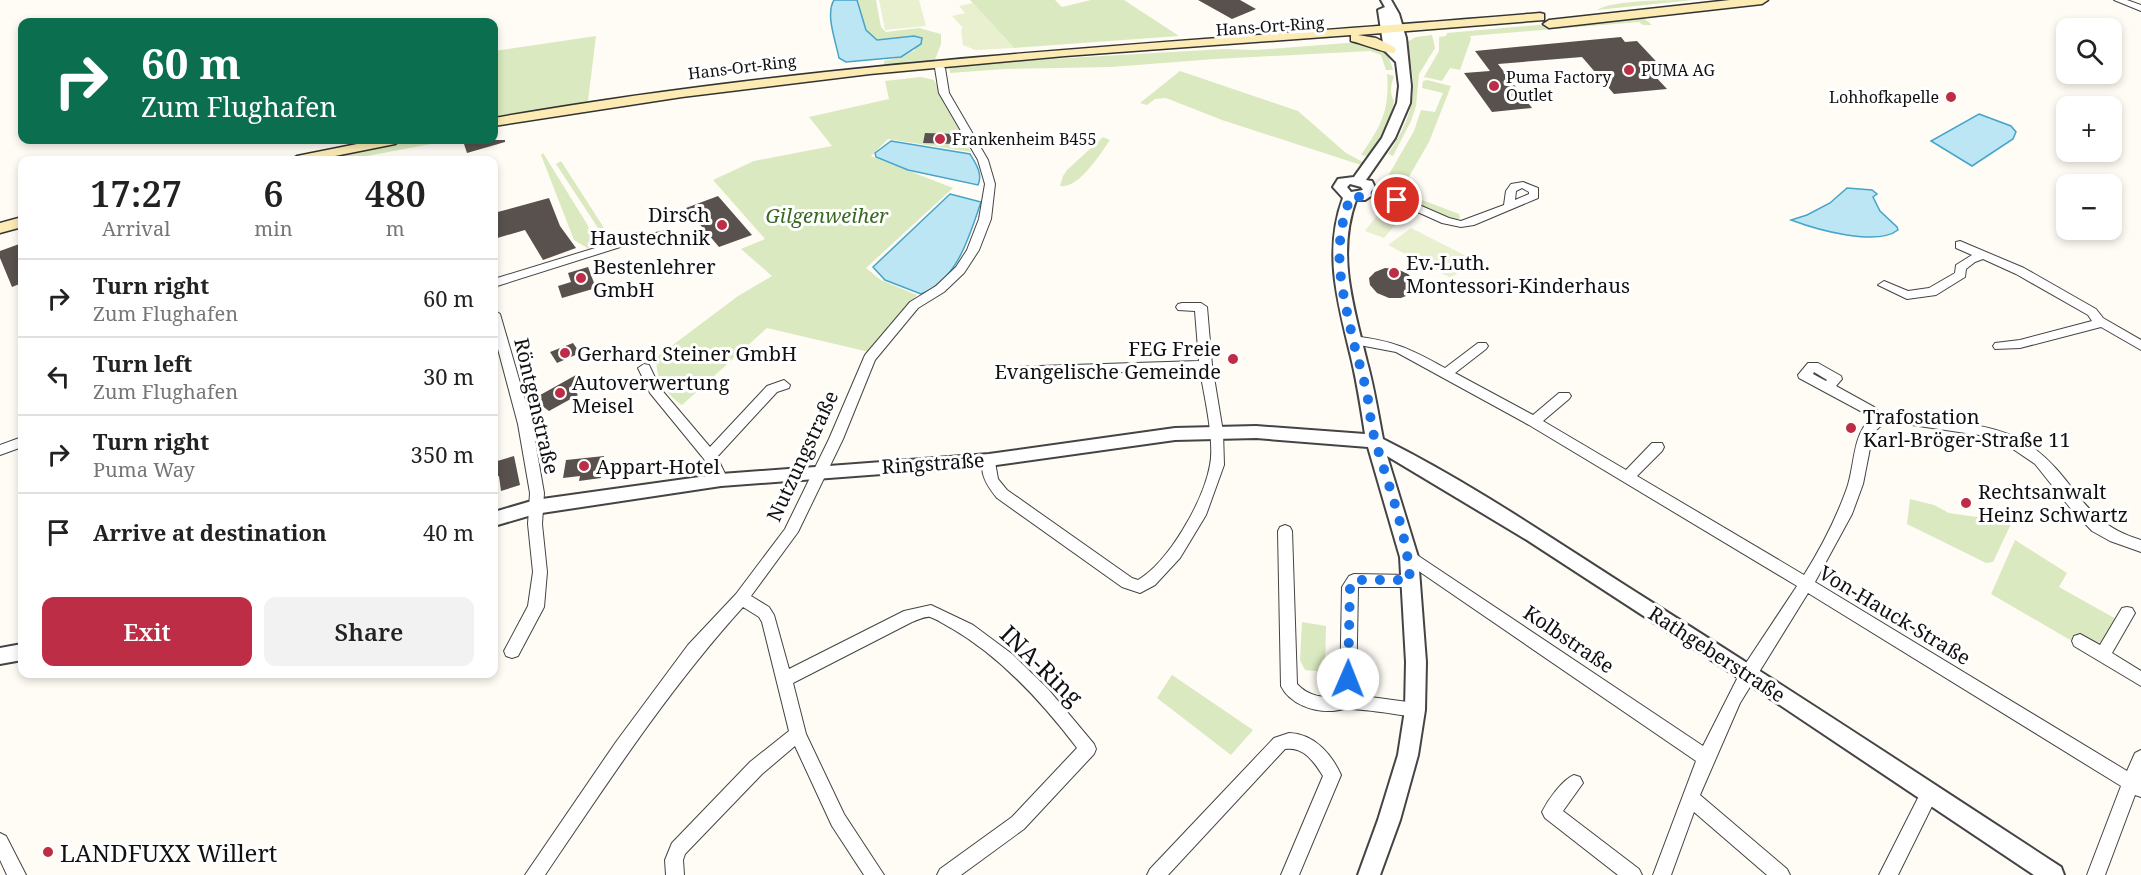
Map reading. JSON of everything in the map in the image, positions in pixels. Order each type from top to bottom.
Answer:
[{"type":"main road","name":"Hans-Ort-Ring","points":[[1545,20],[1719,0]]},
{"type":"main road","name":"Hans-Ort-Ring","points":[[498,121],[703,90],[953,62],[1392,32],[1762,0]]},
{"type":"main road","points":[[1390,7],[1425,29]]},
{"type":"main road","name":"Hans-Ort-Ring","points":[[997,58],[1077,58],[1355,38],[1392,32]]},
{"type":"main road","points":[[1355,38],[1372,41],[1390,50]]},
{"type":"main road","points":[[317,156],[375,144]]},
{"type":"main road","points":[[0,228],[18,223]]},
{"type":"street","points":[[2118,0],[2141,8]]},
{"type":"street","points":[[1359,180],[1394,127],[1403,104],[1405,78],[1402,63],[1392,32],[1383,8],[1390,7],[1392,32],[1390,50],[1402,63]]},
{"type":"street","name":"Nutzungstraße","points":[[534,875],[622,747],[694,650],[741,598],[791,532],[836,439],[869,358],[914,305],[940,289],[960,270],[973,250],[985,219],[990,184],[980,155],[944,93],[933,66]]},
{"type":"street","points":[[1370,192],[1369,186],[1359,180],[1350,180],[1341,184],[1343,192],[1351,196],[1360,197],[1370,192],[1455,223],[1470,223],[1509,207]]},
{"type":"street","points":[[1351,196],[1343,217],[1338,263],[1341,285],[1375,442],[1408,557],[1404,580],[1416,662],[1415,710],[1408,755],[1389,820],[1369,875]]},
{"type":"street","points":[[498,282],[635,239],[668,234]]},
{"type":"street","points":[[1960,245],[2029,276],[2092,312],[2099,321],[2141,346]]},
{"type":"street","points":[[1884,285],[1907,295],[1932,292],[1961,274],[1960,268],[1971,260],[1984,255]]},
{"type":"street","points":[[989,460],[991,481],[1002,494],[1127,583],[1140,587],[1150,581],[1175,554],[1199,515],[1217,465],[1216,432],[1206,366],[1202,307],[1182,308]]},
{"type":"street","points":[[2000,346],[2020,344],[2095,326],[2099,321]]},
{"type":"street","name":"Röntgenstraße","points":[[498,327],[525,424],[537,493],[535,507],[540,572],[536,607],[512,651]]},
{"type":"street","name":"Von-Hauck-Straße","points":[[1353,340],[1392,346],[1534,422],[2136,786]]},
{"type":"street","points":[[1445,374],[1482,346]]},
{"type":"street","points":[[1012,371],[1206,366]]},
{"type":"street","points":[[644,368],[655,390],[710,456],[721,480]]},
{"type":"street","points":[[710,456],[772,389],[784,385]]},
{"type":"street","points":[[1827,387],[1869,410],[1879,420]]},
{"type":"street","points":[[1534,422],[1564,396]]},
{"type":"street","points":[[1662,875],[1706,758],[1747,675],[1807,586],[1854,497],[1863,453],[1862,446],[1869,428],[1879,420],[1900,418],[1957,427],[1990,434],[2019,445],[2041,462],[2092,523],[2116,537],[2141,546]]},
{"type":"street","name":"Ringstraße","points":[[498,518],[535,507],[721,480],[989,460],[1175,434],[1216,432],[1320,435],[1375,442]]},
{"type":"street","name":"Rathgeberstraße","points":[[1375,442],[1416,463],[1533,535],[2053,875]]},
{"type":"street","points":[[0,450],[18,443]]},
{"type":"street","points":[[1627,477],[1657,447]]},
{"type":"street","points":[[1286,531],[1289,686],[1297,697],[1309,702],[1339,704],[1348,701],[1415,710]]},
{"type":"street","name":"Kolbstraße","points":[[1408,557],[1706,758]]},
{"type":"street","points":[[1348,701],[1350,587],[1354,580],[1404,580]]},
{"type":"street","points":[[741,598],[764,612],[770,620],[798,734],[838,820],[875,875]]},
{"type":"street","name":"INA-Ring","points":[[783,680],[909,616],[931,611],[969,630],[985,641],[1072,727],[1088,749],[1018,823],[946,875]]},
{"type":"street","points":[[2102,655],[2127,613]]},
{"type":"street","points":[[2080,641],[2141,679]]},
{"type":"street","points":[[0,656],[18,653]]},
{"type":"street","points":[[675,875],[674,861],[678,849],[756,768],[798,734]]},
{"type":"street","points":[[1156,875],[1280,743],[1288,740],[1298,741],[1315,750],[1332,775],[1290,875]]},
{"type":"street","points":[[2096,875],[2136,786],[2141,758]]},
{"type":"street","points":[[1574,783],[1551,812],[1633,875]]},
{"type":"street","points":[[1888,875],[1929,794]]},
{"type":"street","points":[[1690,798],[1781,875]]},
{"type":"street","points":[[0,842],[16,875]]},
{"type":"green space","points":[[858,0],[876,0],[881,27],[886,32],[919,28],[941,34],[941,44],[934,62],[884,67],[884,61],[901,57],[915,50],[914,36],[877,40],[865,27]]},
{"type":"green space","points":[[879,0],[919,0],[926,26],[885,30]]},
{"type":"green space","points":[[970,0],[1055,0],[1062,7],[1091,0],[1124,0],[1179,36],[1014,48]]},
{"type":"green space","points":[[1693,0],[1597,10],[1628,2]]},
{"type":"green space","points":[[973,3],[1014,48],[975,50],[963,45],[961,30],[963,28],[952,16],[965,13],[959,6]]},
{"type":"green space","points":[[1641,16],[1652,25],[1643,25],[1639,22],[1470,36],[1471,39],[1460,70],[1450,68],[1442,81],[1424,77],[1439,51],[1439,37],[1446,36],[1447,33]]},
{"type":"green space","points":[[1432,35],[1435,48],[1419,74],[1416,106],[1393,156],[1388,154],[1403,128],[1412,99],[1413,79],[1407,42],[1416,37]]},
{"type":"green space","points":[[596,36],[588,101],[498,117],[498,50]]},
{"type":"green space","points":[[1360,42],[1382,49],[1393,70],[1386,70],[1381,55],[1370,51],[1111,67],[1005,69],[950,73],[949,65],[1224,49],[1256,50]]},
{"type":"green space","points":[[1180,71],[1298,111],[1346,153],[1363,162],[1361,165],[1222,120],[1166,98],[1155,99],[1147,105],[1140,103]]},
{"type":"green space","points":[[1387,74],[1394,76],[1391,95],[1394,101],[1390,116],[1367,156],[1361,155],[1383,117],[1387,98]]},
{"type":"green space","name":"Gilgenweiher","points":[[921,77],[934,80],[971,152],[888,139],[871,156],[953,188],[866,268],[881,280],[917,295],[869,352],[767,328],[682,405],[662,384],[657,371],[657,357],[738,296],[772,276],[741,249],[765,239],[713,180],[754,161],[832,146],[809,117],[889,99],[885,81]]},
{"type":"green space","points":[[1423,81],[1451,86],[1429,142],[1403,187],[1409,195],[1459,214],[1460,218],[1456,220],[1448,220],[1389,194],[1384,183],[1414,131],[1421,110],[1435,112],[1443,93],[1422,88]]},
{"type":"green space","points":[[1103,137],[1110,140],[1082,176],[1074,182],[1060,186],[1067,170]]},
{"type":"green space","points":[[395,144],[431,144],[367,156],[331,156]]},
{"type":"green space","points":[[543,153],[587,224],[594,239],[589,249],[574,240],[541,155]]},
{"type":"green space","points":[[561,161],[604,228],[598,228],[556,164]]},
{"type":"green space","points":[[1379,213],[1399,220],[1384,238],[1365,231]]},
{"type":"green space","points":[[1411,228],[1474,260],[1451,278],[1388,245]]},
{"type":"green space","points":[[1910,499],[1934,505],[1949,513],[2012,522],[1993,562],[1986,563],[1907,524]]},
{"type":"green space","points":[[2015,540],[2067,573],[2059,587],[2116,619],[2103,642],[2077,644],[1991,594]]},
{"type":"green space","points":[[1302,622],[1326,626],[1325,672],[1305,670],[1300,660]]},
{"type":"green space","points":[[1172,675],[1253,730],[1231,755],[1157,698]]},
{"type":"water","points":[[834,0],[857,0],[866,30],[877,40],[914,36],[922,38],[921,44],[901,57],[846,62],[839,58],[832,28],[831,13]]},
{"type":"water","points":[[1979,114],[2011,126],[2016,132],[2013,139],[1972,166],[1931,141]]},
{"type":"water","name":"Gilgenweiher","points":[[891,141],[970,154],[979,173],[978,185],[908,170],[876,157],[875,153]]},
{"type":"water","points":[[1847,188],[1872,190],[1877,194],[1873,197],[1880,211],[1898,230],[1888,235],[1861,237],[1830,232],[1791,220],[1807,215],[1830,203]]},
{"type":"water","name":"Gilgenweiher","points":[[950,194],[981,202],[966,243],[953,268],[934,287],[921,294],[885,280],[873,267]]},
{"type":"building","points":[[1198,0],[1240,0],[1256,9],[1232,19]]},
{"type":"building","name":"PUMA AG","points":[[1621,37],[1625,42],[1637,41],[1668,74],[1654,75],[1667,89],[1614,94],[1582,57],[1498,64],[1532,108],[1492,112],[1464,73],[1490,71],[1475,51]]},
{"type":"building","name":"Frankenheim B455","points":[[925,133],[957,134],[955,144],[923,143]]},
{"type":"building","points":[[498,140],[505,140],[505,142],[467,153],[464,144],[498,144]]},
{"type":"building","name":"Dirsch Haustechnik","points":[[718,196],[752,235],[719,247],[686,208]]},
{"type":"building","points":[[549,198],[560,226],[576,248],[543,260],[525,230],[498,238],[498,212]]},
{"type":"building","points":[[18,244],[18,285],[12,287],[0,258],[0,251]]},
{"type":"building","name":"Bestenlehrer GmbH","points":[[588,267],[596,288],[562,298],[558,286],[571,282],[568,273]]},
{"type":"building","points":[[1385,268],[1397,269],[1408,274],[1415,281],[1416,288],[1411,294],[1401,298],[1389,298],[1377,293],[1370,285],[1369,278],[1375,272]]},
{"type":"building","name":"Gerhard Steiner GmbH","points":[[573,343],[580,353],[557,363],[550,352]]},
{"type":"building","name":"Autoverwertung Meisel","points":[[576,375],[586,385],[575,391],[578,395],[549,411],[533,399]]},
{"type":"building","points":[[514,456],[520,485],[501,491],[498,461]]},
{"type":"building","name":"Appart-Hotel","points":[[604,456],[601,478],[579,481],[580,476],[563,478],[566,460]]},
{"type":"place","name":"PUMA AG","points":[[1629,70]]},
{"type":"place","name":"Puma Factory Outlet","points":[[1494,86]]},
{"type":"place","name":"Lohhofkapelle","points":[[1951,97]]},
{"type":"place","name":"Frankenheim B455","points":[[940,139]]},
{"type":"place","name":"Dirsch Haustechnik","points":[[722,225]]},
{"type":"place","name":"Ev.-Luth. Montessori-Kinderhaus","points":[[1394,273]]},
{"type":"place","name":"Bestenlehrer GmbH","points":[[581,278]]},
{"type":"place","name":"Gerhard Steiner GmbH","points":[[565,353]]},
{"type":"place","name":"FEG Freie Evangelische Gemeinde","points":[[1233,359]]},
{"type":"place","name":"Autoverwertung Meisel","points":[[560,393]]},
{"type":"place","name":"Trafostation Karl-Bröger-Straße 11","points":[[1851,428]]},
{"type":"place","name":"Appart-Hotel","points":[[584,466]]},
{"type":"place","name":"Rechtsanwalt Heinz Schwartz","points":[[1966,503]]},
{"type":"place","name":"LANDFUXX Willert","points":[[48,852]]},
{"type":"route","points":[[1348,679],[1350,587],[1354,580],[1410,580],[1408,557],[1384,466],[1375,442],[1366,389],[1343,300],[1338,263],[1339,241],[1343,217],[1351,196],[1360,197],[1370,192],[1397,200]]}]
